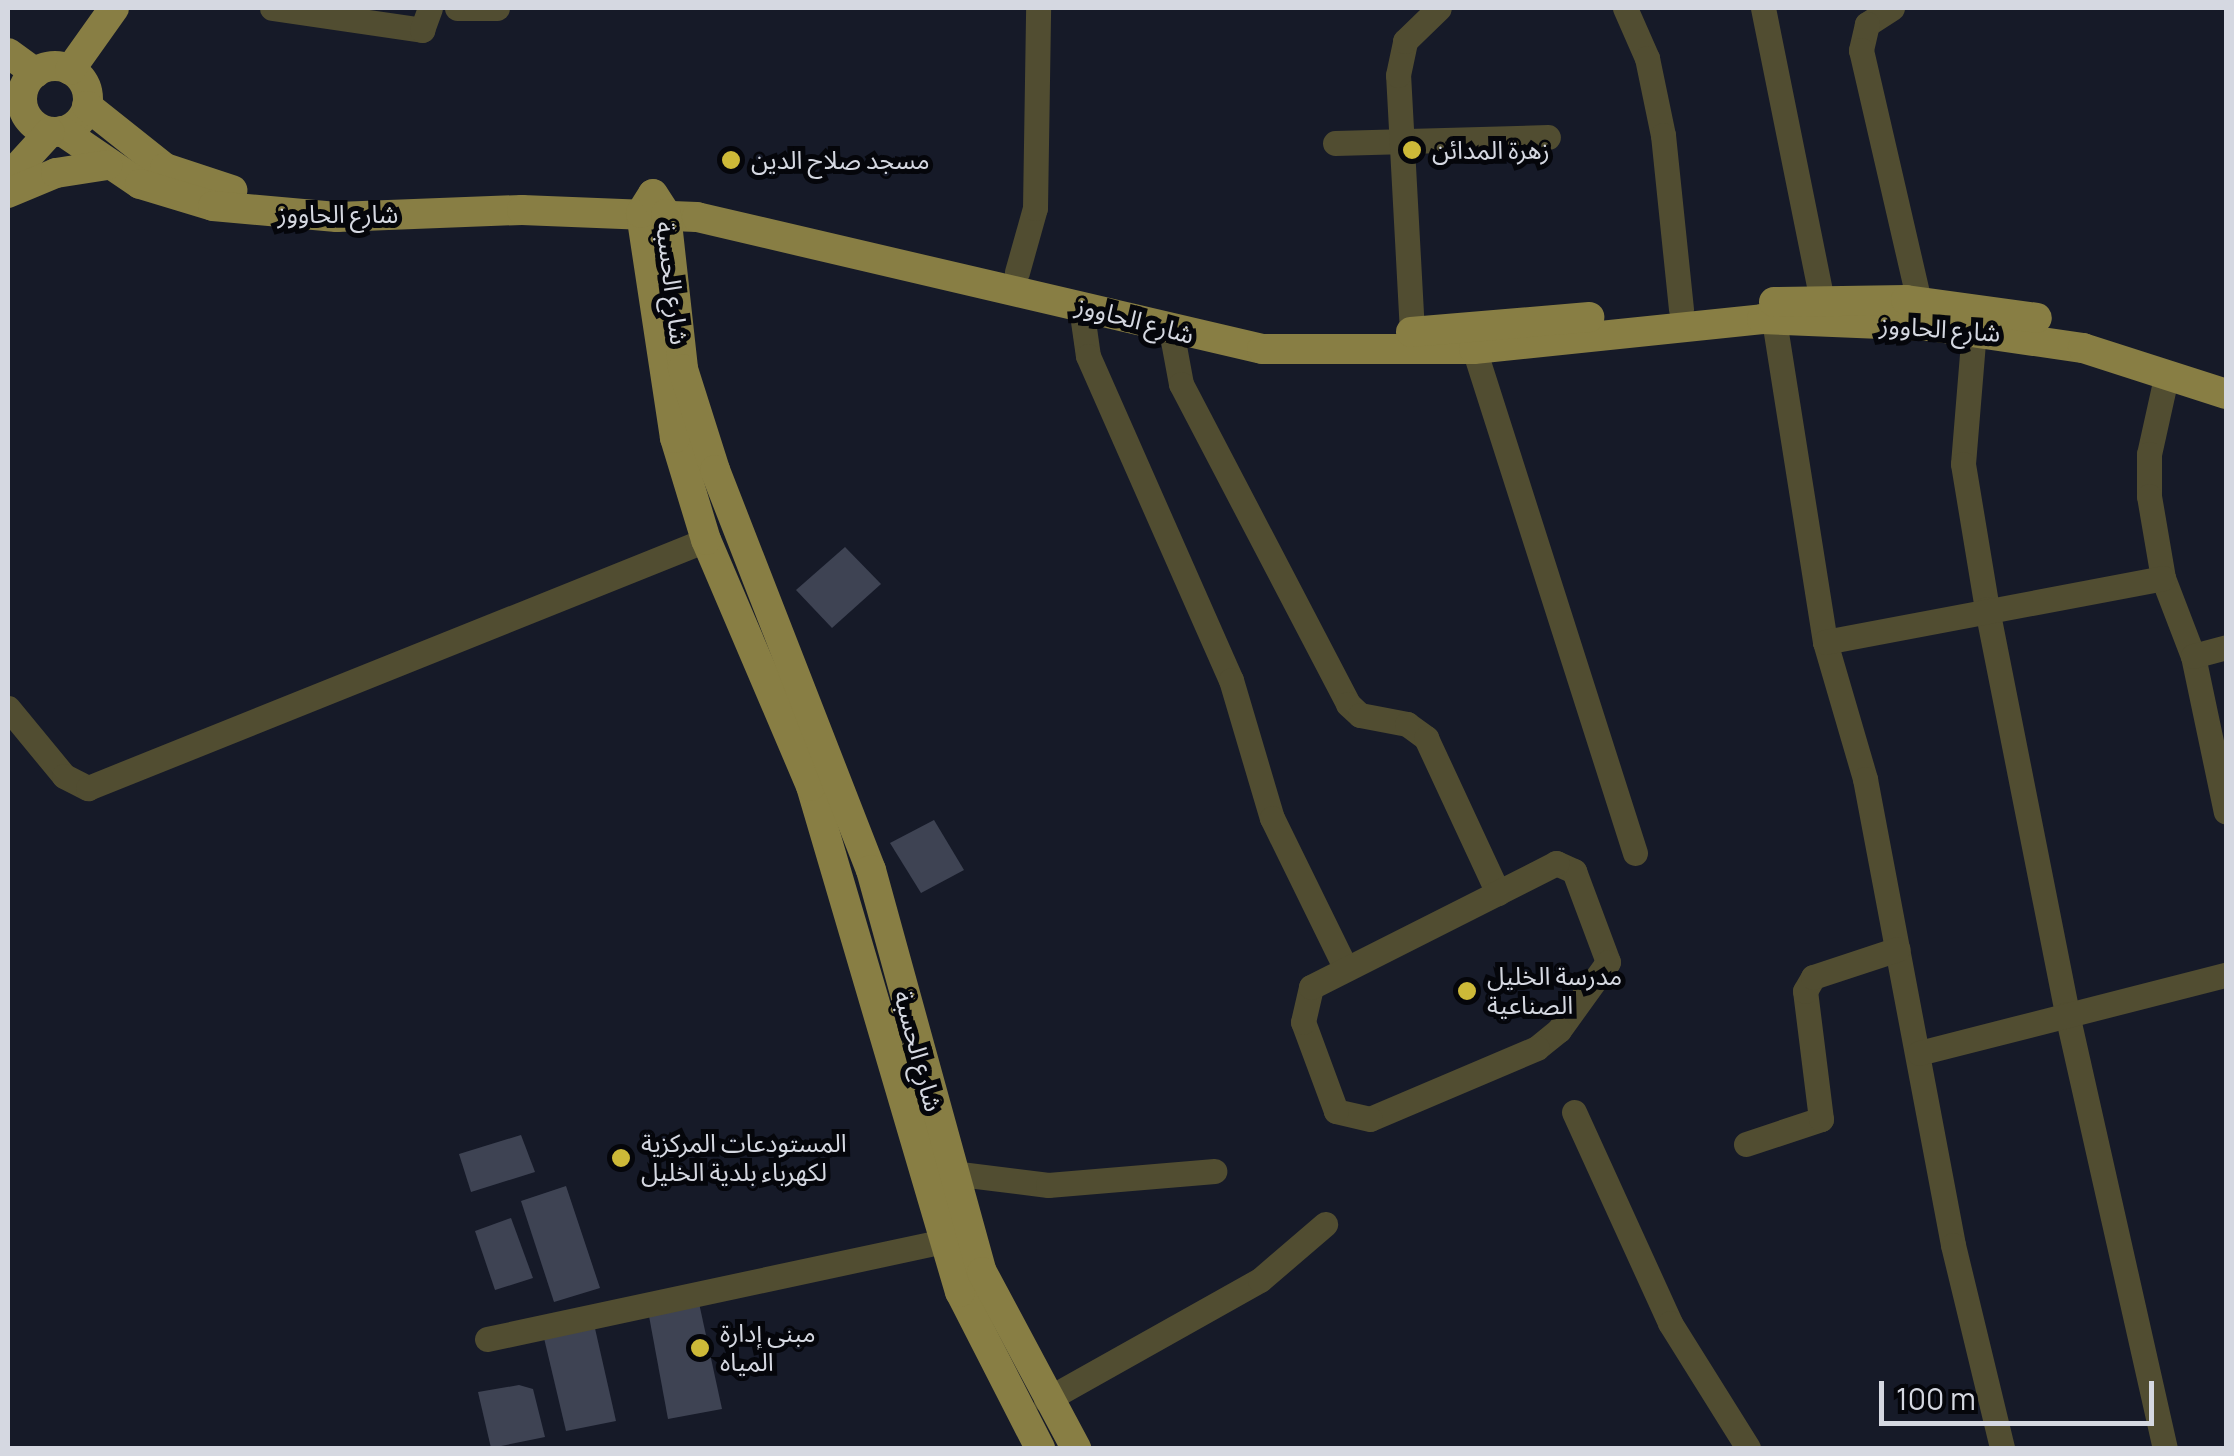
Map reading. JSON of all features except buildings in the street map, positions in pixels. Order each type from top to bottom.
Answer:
[{"type":"main road","points":[[19,95],[70,70],[114,8]]},
{"type":"main road","points":[[8,52],[19,95],[32,122],[56,132]]},
{"type":"main road","points":[[8,178],[56,132],[78,122],[87,106],[84,85],[70,70]]},
{"type":"main road","name":"شارع الحاووز","points":[[87,106],[165,168],[244,192],[300,198],[765,210],[1271,334],[1412,332],[1822,300],[1919,302],[2059,322],[2226,374]]},
{"type":"main road","name":"شارع الحاووز","points":[[56,132],[107,165],[173,197],[260,213],[653,207],[773,230],[1170,330],[1262,349],[1474,349],[1774,320],[1974,330],[2083,348],[2226,394]]},
{"type":"main road","points":[[8,193],[56,173],[107,165]]},
{"type":"main road","name":"شارع الحسبة","points":[[653,207],[672,422],[706,540],[811,786],[960,1292],[1040,1448]]},
{"type":"main road","name":"شارع الحسبة","points":[[653,207],[683,369],[715,470],[871,870],[982,1272],[1046,1400],[1076,1448]]},
{"type":"street","points":[[280,9],[422,30],[430,8]]},
{"type":"street","points":[[456,8],[497,8]]},
{"type":"street","points":[[1017,272],[1036,193],[1038,8]]},
{"type":"street","points":[[1412,332],[1406,145],[1398,75],[1404,41],[1439,8]]},
{"type":"street","points":[[1625,8],[1648,58],[1662,134],[1680,309]]},
{"type":"street","points":[[1763,8],[1822,300]]},
{"type":"street","points":[[1892,8],[1867,24],[1861,50],[1919,302]]},
{"type":"street","points":[[1335,143],[1406,145],[1548,138]]},
{"type":"street","points":[[1082,306],[1088,356],[1230,680],[1272,818],[1346,969]]},
{"type":"street","points":[[1774,320],[1825,642],[1865,779],[1920,1052],[1953,1245],[2002,1448]]},
{"type":"street","points":[[1170,330],[1181,384],[1348,704],[1360,715],[1407,724],[1426,738],[1498,893]]},
{"type":"street","points":[[1974,330],[1963,464],[1987,610],[2067,1014],[2165,1448]]},
{"type":"street","points":[[1474,349],[1635,853]]},
{"type":"street","points":[[2167,373],[2149,454],[2163,578],[2193,656],[2226,812]]},
{"type":"street","points":[[8,708],[64,776],[88,788],[706,540]]},
{"type":"street","points":[[1825,642],[2163,578]]},
{"type":"street","points":[[2193,656],[2226,647]]},
{"type":"street","points":[[1552,864],[1569,866],[1608,952],[1604,975],[1537,1048],[1370,1119],[1346,1118],[1331,1106],[1301,1009],[1316,982],[1498,893],[1552,864]]},
{"type":"street","points":[[1746,1144],[1820,1119],[1804,991],[1813,977],[1898,949]]},
{"type":"street","points":[[1920,1052],[2226,976]]},
{"type":"street","points":[[1574,1112],[1670,1322],[1748,1448]]},
{"type":"street","points":[[952,1174],[1048,1185],[1214,1171]]},
{"type":"street","points":[[1046,1400],[1260,1280],[1325,1224]]},
{"type":"street","points":[[488,1339],[944,1240]]},
{"type":"place","name":"زهرة المدائن","points":[[1412,150]]},
{"type":"place","name":"مسجد صلاح الدين","points":[[731,160]]},
{"type":"place","name":"مدرسة الخليل الصناعية","points":[[1467,991]]},
{"type":"place","name":"المستودعات المركزية لكهرباء بلدية الخليل","points":[[621,1158]]},
{"type":"place","name":"مبنى إدارة المياه","points":[[700,1348]]}]
